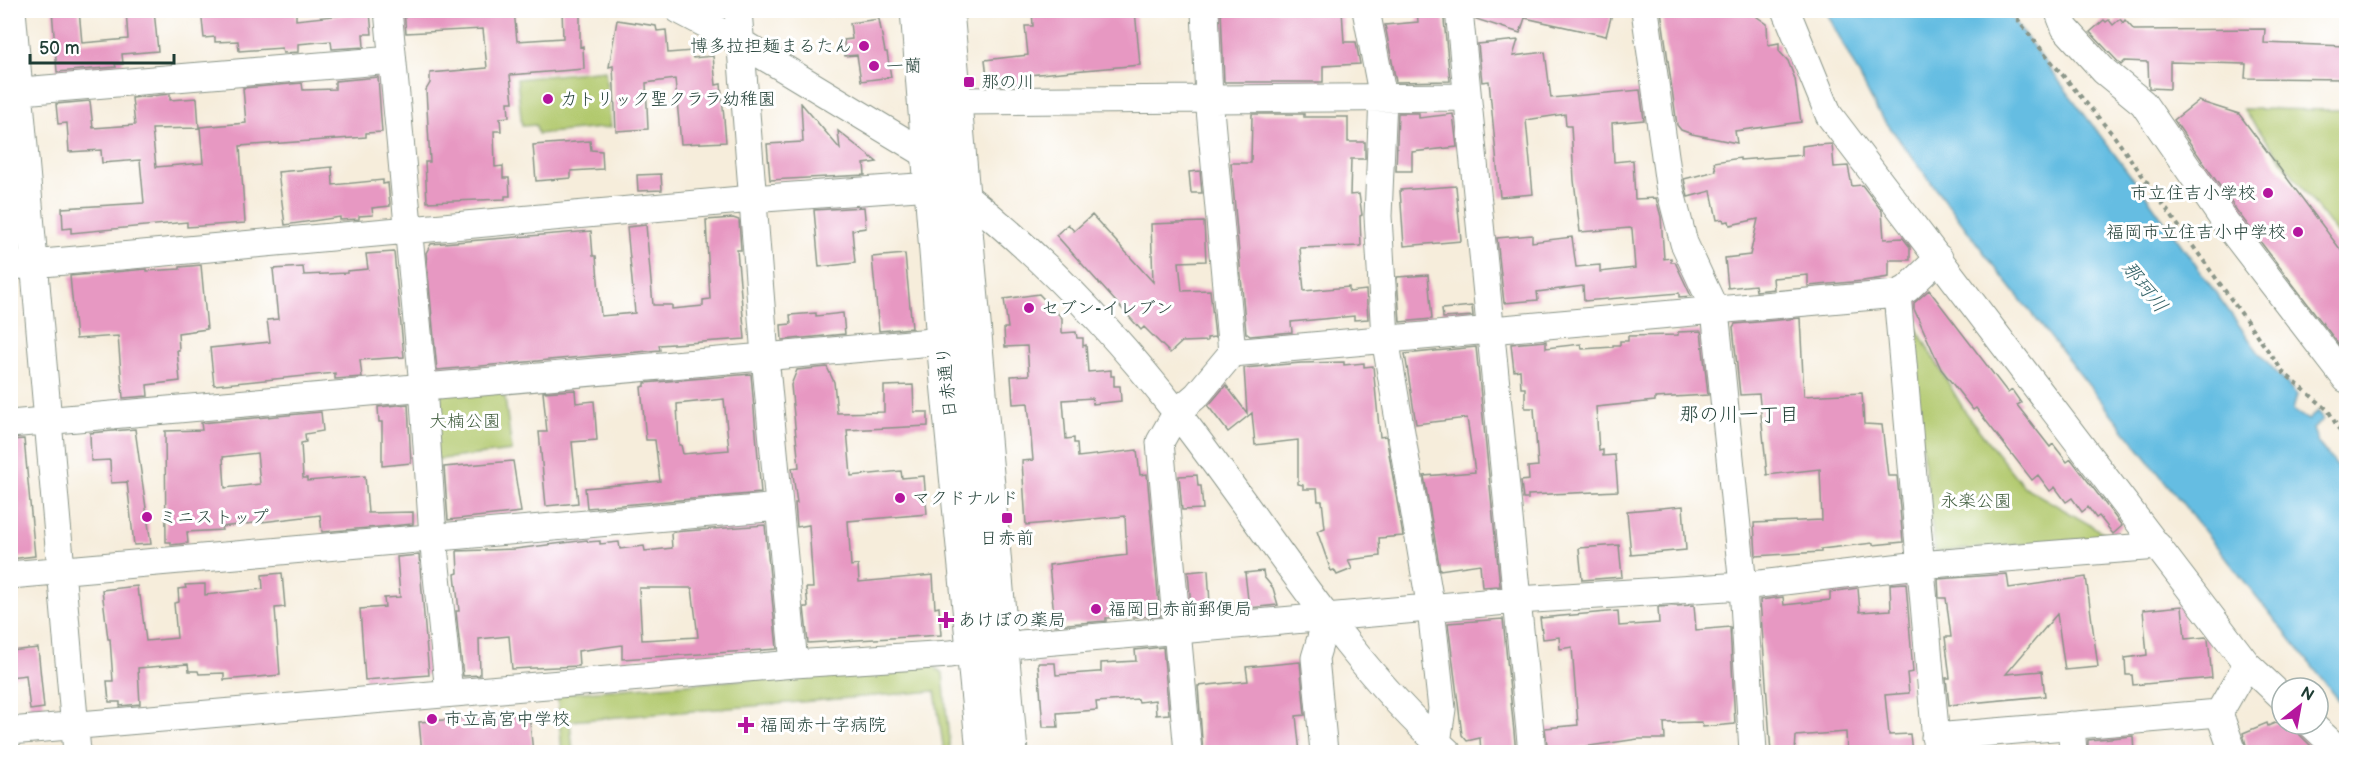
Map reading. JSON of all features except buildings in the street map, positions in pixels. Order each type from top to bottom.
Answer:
[{"type":"main road","name":"日赤通り","points":[[917,10],[943,341],[988,649],[1011,753]]},
{"type":"main road","name":"日赤通り","points":[[947,10],[962,193],[988,649],[983,753]]},
{"type":"street","points":[[12,10],[23,265],[49,420],[77,753]]},
{"type":"street","points":[[388,10],[423,386],[433,537],[449,693]]},
{"type":"street","points":[[679,10],[740,42],[930,171]]},
{"type":"street","points":[[738,10],[765,356],[794,664]]},
{"type":"street","points":[[1205,10],[1209,98],[1232,353]]},
{"type":"street","points":[[1366,10],[1383,98],[1378,216],[1385,338],[1431,609],[1442,709],[1443,748]]},
{"type":"street","points":[[1459,10],[1532,753]]},
{"type":"street","points":[[1645,10],[1669,185],[1684,243],[1715,310],[1743,586],[1753,753]]},
{"type":"street","points":[[1786,10],[1829,115],[2247,664],[2270,686]]},
{"type":"street","points":[[2058,10],[2065,28],[2104,71],[2143,103],[2223,219],[2346,379]]},
{"type":"street","points":[[15,92],[392,60]]},
{"type":"street","points":[[955,101],[1467,97]]},
{"type":"street","points":[[23,265],[752,199],[930,171]]},
{"type":"street","points":[[962,193],[1009,230],[1080,299],[1177,412],[1327,618],[1392,694],[1443,748]]},
{"type":"street","points":[[1188,753],[1160,442],[1177,412],[1197,395],[1232,353],[1897,294],[1907,289],[1939,258]]},
{"type":"street","points":[[1897,294],[1936,745],[2071,725],[2219,713]]},
{"type":"street","points":[[10,424],[943,341]]},
{"type":"street","points":[[10,575],[779,507]]},
{"type":"street","points":[[10,731],[988,649],[1518,600],[1743,586],[1919,565],[2158,546]]},
{"type":"street","points":[[1324,753],[1315,658],[1327,618]]},
{"type":"street","points":[[2233,753],[2219,713],[2247,664]]},
{"type":"street","points":[[2071,725],[2073,753]]},
{"type":"street","points":[[2323,736],[2341,753]]},
{"type":"path","points":[[2013,10],[2043,51],[2114,136],[2284,373],[2328,410],[2346,442]]},
{"type":"green space","points":[[605,70],[611,127],[538,134],[536,125],[522,126],[517,79]]},
{"type":"green space","points":[[2243,109],[2346,110],[2346,246]]},
{"type":"green space","name":"永楽公園","points":[[1916,328],[1967,415],[2023,486],[2111,537],[1935,552],[1908,330]]},
{"type":"green space","name":"大楠公園","points":[[503,383],[512,451],[433,460],[425,388]]},
{"type":"green space","points":[[931,665],[943,673],[950,752],[944,752],[935,691],[570,721],[573,752],[562,752],[557,694]]},
{"type":"water","name":"那珂川","points":[[1826,11],[2006,11],[2147,197],[2259,353],[2297,395],[2293,410],[2308,420],[2318,411],[2324,419],[2313,429],[2318,443],[2346,477],[2346,709],[2330,689],[2330,676],[2320,676],[1997,270],[1877,110]]},
{"type":"place","name":"博多拉担麺まるたん","points":[[864,46]]},
{"type":"place","name":"一蘭","points":[[874,66]]},
{"type":"place","name":"那の川","points":[[969,82]]},
{"type":"place","name":"カトリック聖クララ幼稚園","points":[[548,99]]},
{"type":"place","name":"市立住吉小学校","points":[[2268,193]]},
{"type":"place","name":"福岡市立住吉小中学校","points":[[2298,232]]},
{"type":"place","name":"セブン-イレブン","points":[[1029,308]]},
{"type":"place","name":"マクドナルド","points":[[900,498]]},
{"type":"place","name":"ミニストップ","points":[[147,517]]},
{"type":"place","name":"日赤前","points":[[1007,518]]},
{"type":"place","name":"福岡日赤前郵便局","points":[[1096,609]]},
{"type":"place","name":"あけぼの薬局","points":[[946,620]]},
{"type":"place","name":"市立高宮中学校","points":[[432,719]]},
{"type":"place","name":"福岡赤十字病院","points":[[746,725]]},
{"type":"district","name":"那の川一丁目","points":[[1739,415]]}]
